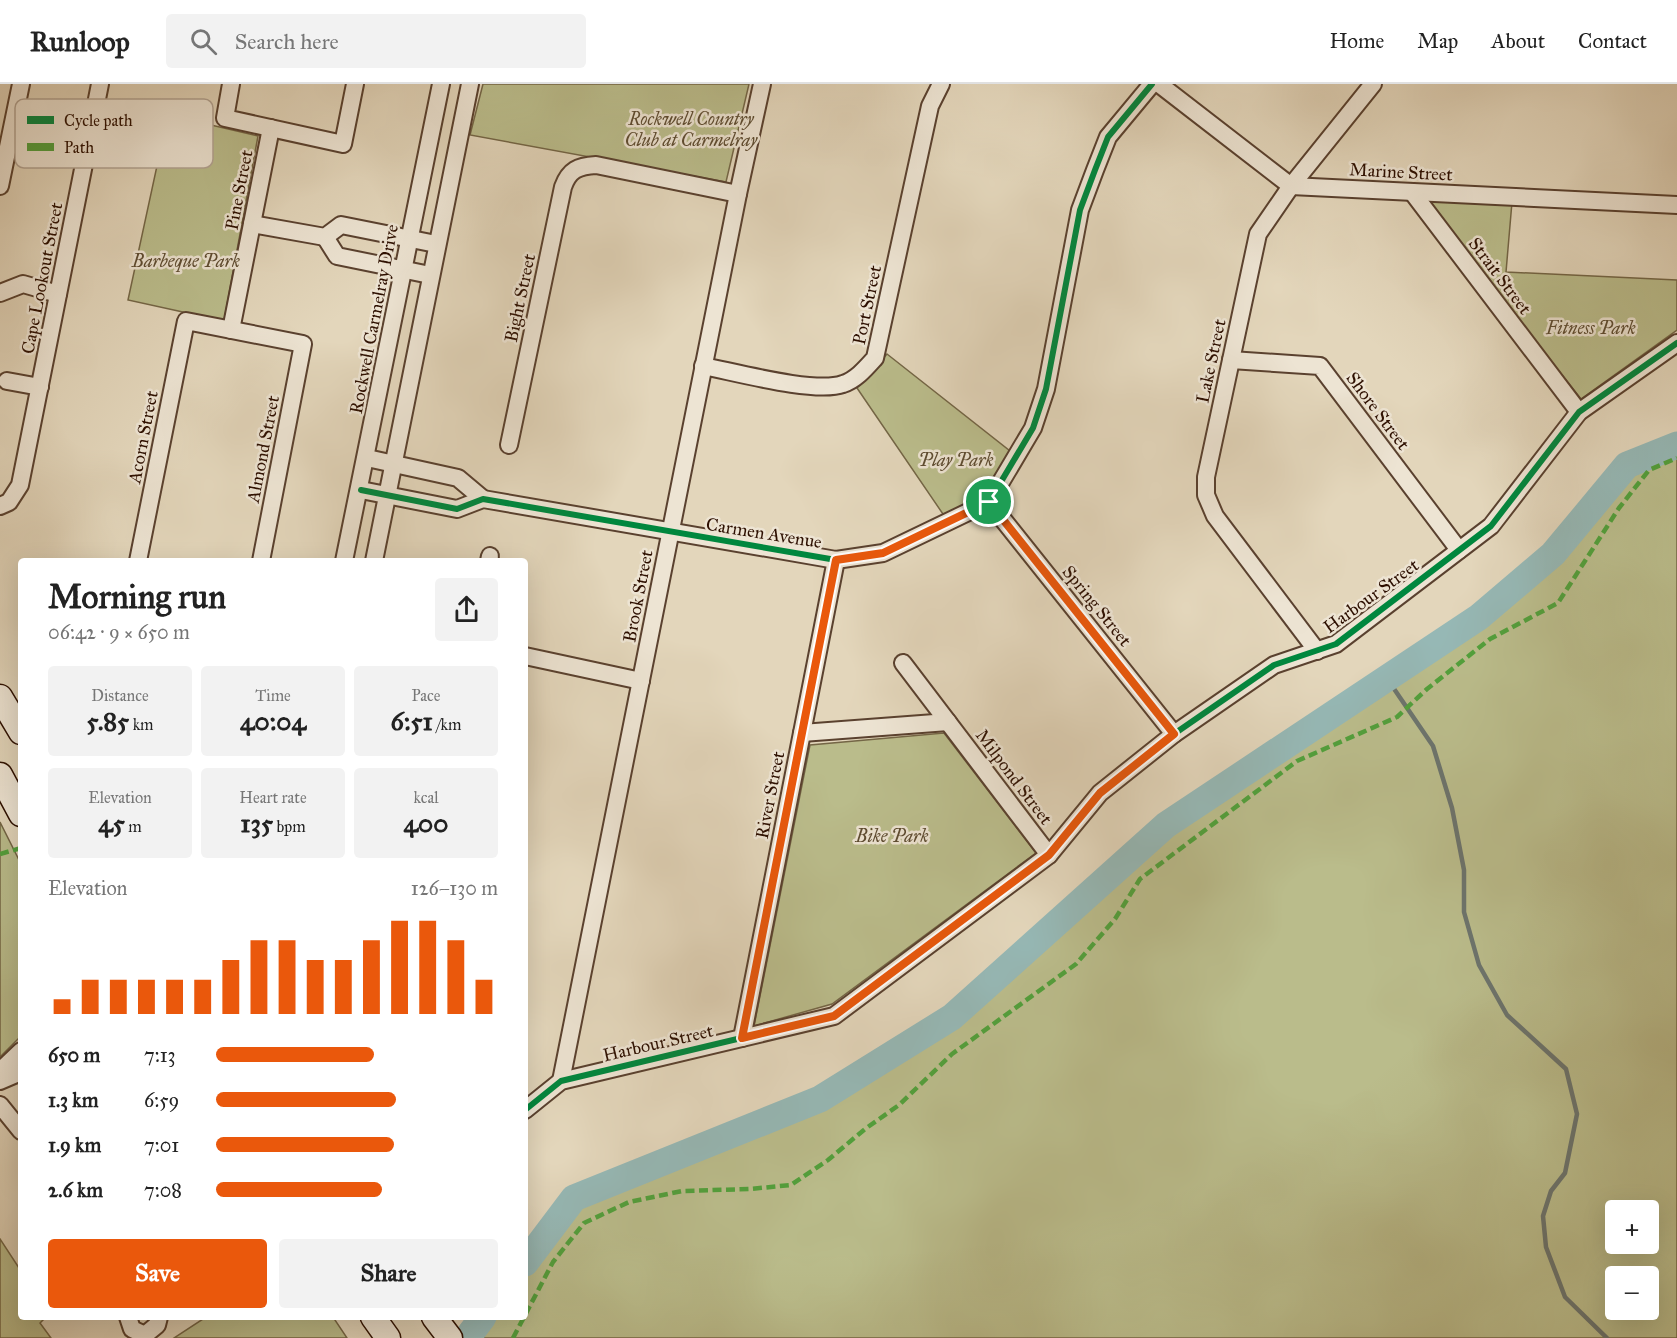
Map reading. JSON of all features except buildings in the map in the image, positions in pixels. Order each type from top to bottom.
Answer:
[{"type":"street","points":[[18,99],[21,84]]},
{"type":"street","name":"Cape Lookout Street","points":[[97,99],[100,84]]},
{"type":"street","points":[[231,84],[225,118],[343,144],[355,84]]},
{"type":"street","name":"Rockwell Carmelray Drive","points":[[346,558],[441,84]]},
{"type":"street","points":[[375,558],[470,84]]},
{"type":"street","name":"Brook Street","points":[[561,1081],[762,84]]},
{"type":"street","name":"Port Street","points":[[704,366],[819,387],[843,384],[862,373],[875,358],[930,106],[941,84]]},
{"type":"street","points":[[989,502],[1033,428],[1046,389],[1080,210],[1095,170],[1108,137],[1152,84]]},
{"type":"street","points":[[1159,84],[1291,186]]},
{"type":"street","name":"Lake Street","points":[[1317,651],[1215,516],[1206,495],[1206,477],[1258,234],[1291,186],[1373,84]]},
{"type":"street","points":[[0,186],[15,113]]},
{"type":"street","name":"Pine Street","points":[[231,330],[271,128]]},
{"type":"street","name":"Bight Street","points":[[509,445],[563,187],[568,174],[580,166],[596,165],[738,194]]},
{"type":"street","name":"Cape Lookout Street","points":[[0,506],[9,502],[21,485],[83,168]]},
{"type":"street","name":"Marine Street","points":[[1291,186],[1677,206]]},
{"type":"street","name":"Strait Street","points":[[1412,192],[1579,412]]},
{"type":"street","points":[[252,224],[325,237],[338,256],[430,275]]},
{"type":"street","points":[[325,237],[341,225],[436,244]]},
{"type":"street","points":[[0,293],[23,285],[58,294]]},
{"type":"street","name":"Acorn Street","points":[[139,558],[186,321],[231,330]]},
{"type":"street","name":"Almond Street","points":[[231,330],[303,344],[262,558]]},
{"type":"street","name":"Harbour Street","points":[[528,1108],[561,1081],[834,1016],[1049,855],[1100,793],[1174,734],[1274,665],[1336,644],[1491,526],[1579,412],[1677,343]]},
{"type":"street","name":"Shore Street","points":[[1231,360],[1320,366],[1459,550]]},
{"type":"street","points":[[7,381],[40,387]]},
{"type":"street","points":[[367,458],[458,478],[483,499]]},
{"type":"street","name":"Carmen Avenue","points":[[361,490],[457,509],[483,499],[836,560],[883,553],[989,502]]},
{"type":"street","name":"Spring Street","points":[[989,502],[1174,734]]},
{"type":"street","name":"River Street","points":[[742,1038],[836,560]]},
{"type":"street","points":[[528,657],[641,681]]},
{"type":"street","name":"Milpond Street","points":[[903,663],[1049,855]]},
{"type":"street","points":[[0,697],[18,727]]},
{"type":"street","points":[[802,734],[948,722]]},
{"type":"street","points":[[0,775],[18,808]]},
{"type":"street","points":[[0,1071],[18,1054]]},
{"type":"street","points":[[0,1081],[18,1073]]},
{"type":"street","points":[[0,1105],[18,1127]]},
{"type":"street","points":[[129,1320],[134,1336],[145,1335],[152,1331],[158,1320]]},
{"type":"street","points":[[375,1320],[388,1338]]},
{"type":"green space","name":"Rockwell Country Club at Carmelray","points":[[483,84],[749,84],[726,182],[470,135]]},
{"type":"green space","name":"Barbeque Park","points":[[213,126],[258,136],[224,321],[128,300],[157,168],[213,168]]},
{"type":"green space","name":"Fitness Park","points":[[1421,197],[1512,202],[1506,272],[1677,280],[1677,330],[1581,399]]},
{"type":"green space","name":"Play Park","points":[[887,354],[1010,451],[985,494],[945,517],[857,388]]},
{"type":"green space","points":[[1677,445],[1677,1338],[484,1338],[476,1326],[481,1320],[528,1320],[528,1259],[574,1198],[820,1099],[952,1017],[1166,825],[1479,617],[1553,554],[1627,465]]},
{"type":"green space","name":"Bike Park","points":[[944,733],[1036,853],[832,1004],[754,1026],[810,745]]},
{"type":"green space","points":[[0,822],[18,858],[18,1039],[0,1057]]},
{"type":"green space","points":[[0,1239],[18,1266],[18,1320],[43,1320],[40,1323],[51,1338],[0,1338]]},
{"type":"green space","points":[[201,1320],[335,1320],[347,1338],[174,1338]]},
{"type":"waterway","points":[[528,1259],[574,1198],[820,1099],[952,1017],[1166,825],[1479,617],[1553,554],[1627,465],[1677,445]]},
{"type":"waterway","points":[[1388,680],[1433,746],[1452,808],[1464,870],[1464,912],[1479,965],[1507,1015],[1566,1069],[1577,1114],[1565,1173],[1551,1191],[1543,1216],[1546,1247],[1565,1297],[1607,1338]]},
{"type":"waterway","points":[[467,1338],[481,1320]]},
{"type":"marked path","points":[[528,1310],[553,1262],[584,1223],[629,1202],[682,1191],[791,1185],[828,1160],[865,1129],[899,1105],[952,1054],[1076,964],[1115,919],[1140,879],[1297,761],[1397,717],[1427,689],[1490,639],[1558,603],[1619,508],[1649,470],[1677,458]]},
{"type":"marked path","points":[[0,854],[18,849]]},
{"type":"marked path","points":[[513,1338],[522,1320]]},
{"type":"cycle path","points":[[361,490],[457,509],[483,499],[836,560],[883,553],[989,502],[1033,428],[1046,389],[1080,210],[1095,170],[1108,137],[1152,84]]},
{"type":"cycle path","points":[[528,1108],[561,1081],[834,1016],[1049,855],[1100,793],[1174,734],[1274,665],[1336,644],[1491,526],[1579,412],[1677,343]]},
{"type":"route","points":[[989,502],[1174,734],[1100,793],[1049,855],[834,1016],[742,1038],[836,560],[883,553],[989,502]]}]
